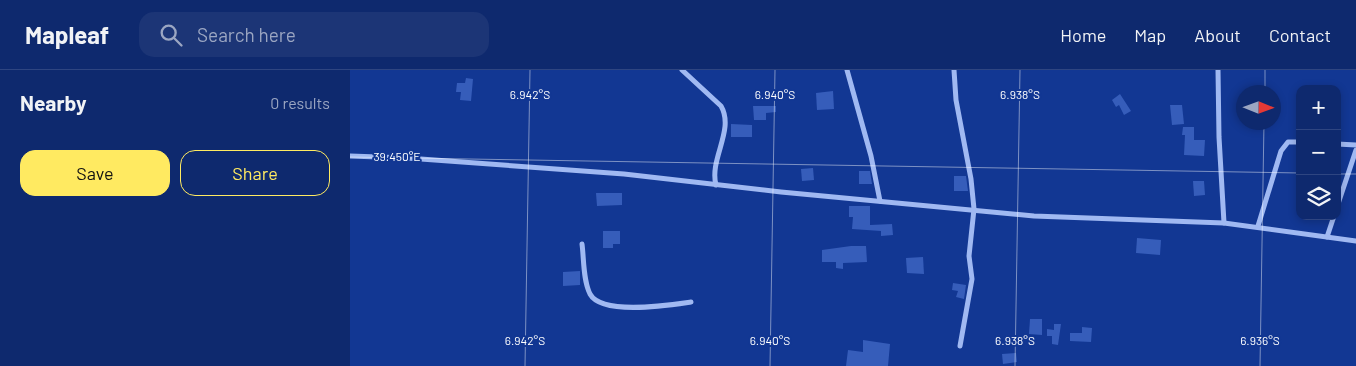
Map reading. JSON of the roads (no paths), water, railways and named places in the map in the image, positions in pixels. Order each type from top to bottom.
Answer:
[{"type":"street","points":[[682,70],[721,106],[724,112],[724,128],[714,169],[716,185]]},
{"type":"street","points":[[847,70],[872,156],[880,201]]},
{"type":"street","points":[[954,70],[956,100],[971,179],[974,208],[969,256],[972,279],[960,346]]},
{"type":"street","points":[[1218,70],[1224,224]]},
{"type":"street","points":[[1258,226],[1280,151],[1288,142],[1296,142]]},
{"type":"street","points":[[1341,144],[1356,145]]},
{"type":"street","points":[[1341,195],[1356,150]]},
{"type":"street","points":[[350,156],[407,158],[615,173],[880,201],[974,208],[1034,216],[1258,226],[1356,242]]},
{"type":"street","points":[[1327,237],[1333,220]]},
{"type":"street","points":[[582,244],[589,293],[594,300],[601,304],[652,307],[691,302]]}]
